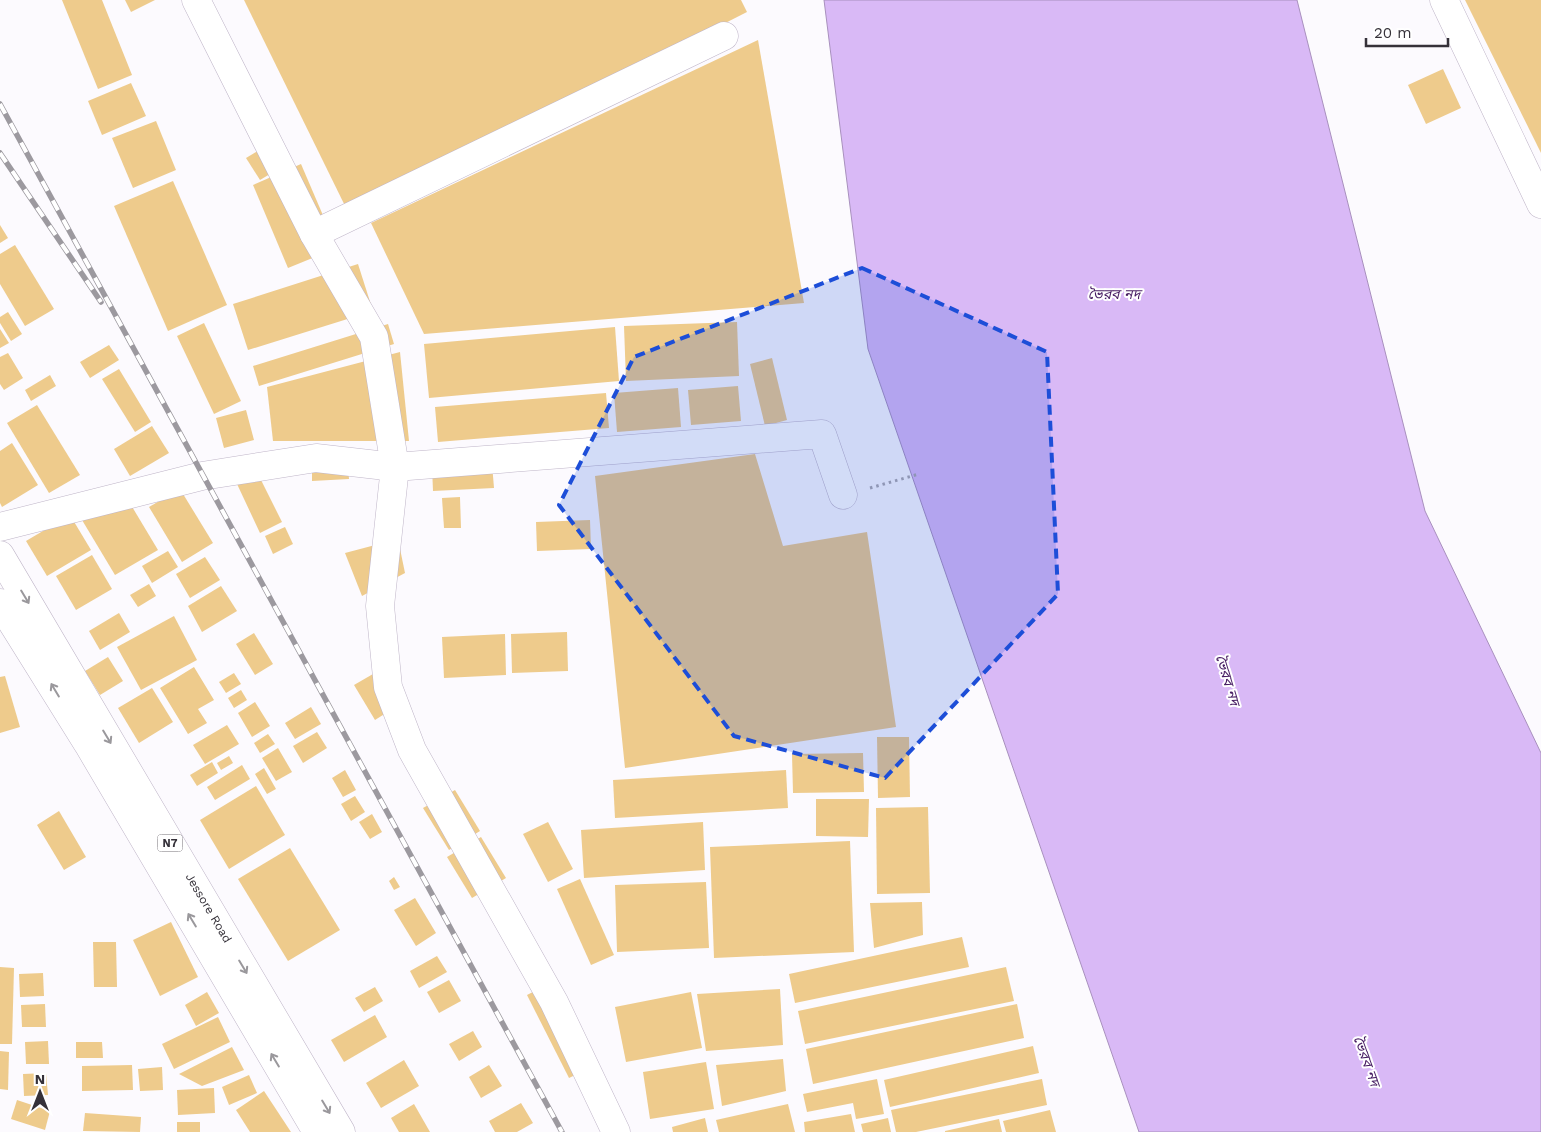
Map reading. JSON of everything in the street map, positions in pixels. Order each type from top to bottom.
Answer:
[{"type":"main road","points":[[196,0],[314,234],[374,337],[395,467],[380,606],[388,687],[412,750],[554,1002],[616,1132]]},
{"type":"main road","points":[[1444,0],[1541,204]]},
{"type":"main road","points":[[314,234],[724,36]]},
{"type":"main road","points":[[0,527],[202,476],[316,458],[395,467],[822,434],[843,495]]},
{"type":"main road","name":"Jessore Road","points":[[0,555],[341,1132]]},
{"type":"main road","name":"Jessore Road","points":[[0,603],[88,744],[317,1132]]},
{"type":"path","points":[[843,495],[919,474]]},
{"type":"highlighted area","points":[[862,268],[1047,352],[1058,594],[885,778],[734,736],[559,505],[634,357]]},
{"type":"water","name":"ভৈরব নদ","points":[[824,0],[1297,0],[1425,511],[1541,753],[1541,1132],[1139,1132],[868,349]]},
{"type":"building","points":[[62,0],[102,0],[132,75],[98,89]]},
{"type":"building","points":[[125,0],[155,0],[131,12]]},
{"type":"building","points":[[244,0],[741,0],[747,12],[349,214]]},
{"type":"building","points":[[1465,0],[1541,0],[1541,153]]},
{"type":"building","points":[[758,40],[804,303],[424,334],[371,223]]},
{"type":"building","points":[[1443,69],[1461,108],[1426,124],[1408,85]]},
{"type":"building","points":[[131,83],[146,116],[102,135],[88,101]]},
{"type":"building","points":[[156,121],[176,170],[133,188],[112,138]]},
{"type":"building","points":[[266,146],[280,168],[260,180],[246,158]]},
{"type":"building","points":[[301,164],[337,248],[288,268],[253,185]]},
{"type":"building","points":[[173,181],[227,305],[168,331],[114,206]]},
{"type":"building","points":[[0,225],[8,238],[0,243]]},
{"type":"building","points":[[15,245],[54,309],[25,326],[0,284],[0,254]]},
{"type":"building","points":[[358,264],[373,311],[248,350],[233,304]]},
{"type":"building","points":[[8,312],[22,334],[11,341],[0,323],[0,317]]},
{"type":"building","points":[[737,322],[739,376],[626,381],[624,326]]},
{"type":"building","points":[[204,323],[241,401],[214,414],[177,336]]},
{"type":"building","points":[[388,324],[394,344],[259,386],[253,366]]},
{"type":"building","points":[[615,327],[619,381],[429,398],[424,344]]},
{"type":"building","points":[[0,329],[9,343],[0,348]]},
{"type":"building","points":[[109,345],[119,360],[90,378],[80,362]]},
{"type":"building","points":[[400,352],[409,441],[273,441],[267,387]]},
{"type":"building","points":[[8,353],[23,378],[4,390],[0,384],[0,357]]},
{"type":"building","points":[[772,358],[787,420],[765,426],[750,364]]},
{"type":"building","points":[[119,369],[151,422],[135,432],[102,379]]},
{"type":"building","points":[[50,375],[56,386],[31,401],[25,390]]},
{"type":"building","points":[[738,386],[741,421],[691,425],[688,390]]},
{"type":"building","points":[[678,388],[681,427],[617,432],[614,393]]},
{"type":"building","points":[[606,393],[609,428],[438,442],[435,407]]},
{"type":"building","points":[[37,405],[80,475],[49,493],[7,423]]},
{"type":"building","points":[[246,410],[254,440],[224,448],[216,418]]},
{"type":"building","points":[[152,426],[169,453],[130,476],[114,449]]},
{"type":"building","points":[[12,443],[38,485],[2,507],[0,503],[0,451]]},
{"type":"building","points":[[755,454],[783,546],[867,532],[896,727],[625,768],[595,476]]},
{"type":"building","points":[[492,464],[494,488],[433,491],[432,467]]},
{"type":"building","points":[[348,467],[349,479],[312,481],[312,469]]},
{"type":"building","points":[[258,474],[282,522],[260,533],[237,484]]},
{"type":"building","points":[[180,489],[213,543],[182,562],[149,507]]},
{"type":"building","points":[[125,495],[158,550],[115,575],[82,520]]},
{"type":"building","points":[[460,497],[461,528],[444,528],[442,498]]},
{"type":"building","points":[[70,515],[91,550],[47,576],[26,541]]},
{"type":"building","points":[[590,520],[591,549],[537,551],[536,522]]},
{"type":"building","points":[[285,527],[293,544],[273,554],[265,536]]},
{"type":"building","points":[[398,539],[405,573],[362,596],[345,553]]},
{"type":"building","points":[[168,551],[178,567],[152,583],[142,566]]},
{"type":"building","points":[[92,555],[112,589],[76,610],[56,576]]},
{"type":"building","points":[[205,557],[220,580],[190,598],[176,574]]},
{"type":"building","points":[[149,584],[156,596],[138,607],[130,595]]},
{"type":"building","points":[[221,586],[237,611],[202,632],[188,606]]},
{"type":"building","points":[[119,613],[130,632],[100,650],[89,631]]},
{"type":"building","points":[[174,616],[197,660],[141,690],[117,647]]},
{"type":"building","points":[[567,632],[568,671],[512,673],[511,634]]},
{"type":"building","points":[[254,633],[273,664],[255,675],[236,644]]},
{"type":"building","points":[[505,634],[506,675],[444,678],[442,637]]},
{"type":"building","points":[[108,657],[123,681],[100,695],[85,671]]},
{"type":"building","points":[[194,667],[214,700],[198,709],[207,723],[188,734],[160,688]]},
{"type":"building","points":[[234,673],[241,684],[226,693],[219,682]]},
{"type":"building","points":[[373,674],[394,708],[375,720],[354,685]]},
{"type":"building","points":[[5,676],[20,727],[0,733],[0,677]]},
{"type":"building","points":[[152,688],[173,722],[139,743],[118,708]]},
{"type":"building","points":[[241,690],[247,700],[234,708],[228,698]]},
{"type":"building","points":[[255,702],[270,726],[252,737],[238,713]]},
{"type":"building","points":[[311,707],[321,724],[295,739],[285,723]]},
{"type":"building","points":[[227,725],[239,744],[205,764],[193,745]]},
{"type":"building","points":[[317,732],[327,748],[303,763],[293,746]]},
{"type":"building","points":[[268,734],[275,744],[260,753],[254,743]]},
{"type":"building","points":[[877,737],[909,737],[910,797],[878,798]]},
{"type":"building","points":[[278,748],[292,772],[276,781],[262,758]]},
{"type":"building","points":[[863,753],[864,792],[793,793],[792,754]]},
{"type":"building","points":[[229,756],[233,763],[221,770],[217,763]]},
{"type":"building","points":[[212,762],[218,773],[197,786],[190,775]]},
{"type":"building","points":[[242,765],[250,779],[215,800],[207,787]]},
{"type":"building","points":[[264,768],[276,789],[267,794],[255,774]]},
{"type":"building","points":[[345,770],[356,790],[343,797],[332,778]]},
{"type":"building","points":[[786,770],[788,808],[615,818],[613,780]]},
{"type":"building","points":[[256,786],[285,835],[229,869],[200,820]]},
{"type":"building","points":[[455,790],[480,831],[449,850],[423,808]]},
{"type":"building","points":[[355,796],[365,812],[351,821],[341,804]]},
{"type":"building","points":[[816,799],[869,799],[868,837],[816,836]]},
{"type":"building","points":[[928,807],[930,893],[877,894],[876,808]]},
{"type":"building","points":[[59,811],[86,857],[64,870],[37,825]]},
{"type":"building","points":[[372,814],[382,832],[370,839],[359,822]]},
{"type":"building","points":[[548,822],[573,869],[548,882],[523,834]]},
{"type":"building","points":[[703,822],[705,870],[584,878],[581,830]]},
{"type":"building","points":[[481,837],[506,878],[472,898],[447,857]]},
{"type":"building","points":[[850,841],[854,952],[714,958],[710,847]]},
{"type":"building","points":[[290,848],[340,930],[288,961],[238,879]]},
{"type":"building","points":[[394,877],[400,887],[394,890],[389,881]]},
{"type":"building","points":[[580,879],[614,955],[591,965],[557,889]]},
{"type":"building","points":[[706,882],[709,948],[617,952],[615,885]]},
{"type":"building","points":[[415,898],[436,933],[416,946],[394,910]]},
{"type":"building","points":[[922,902],[923,935],[874,948],[870,903]]},
{"type":"building","points":[[171,922],[198,977],[160,996],[133,940]]},
{"type":"building","points":[[962,937],[969,967],[795,1003],[789,974]]},
{"type":"building","points":[[93,942],[116,942],[117,987],[94,987]]},
{"type":"building","points":[[437,956],[447,972],[419,988],[410,971]]},
{"type":"building","points":[[0,967],[14,968],[12,1044],[0,1044]]},
{"type":"building","points":[[1006,967],[1014,1001],[805,1044],[798,1011]]},
{"type":"building","points":[[43,973],[44,996],[20,997],[19,974]]},
{"type":"building","points":[[449,980],[461,1001],[439,1013],[427,992]]},
{"type":"building","points":[[556,980],[598,1064],[569,1078],[527,995]]},
{"type":"building","points":[[375,987],[383,1001],[364,1012],[355,998]]},
{"type":"building","points":[[780,989],[783,1045],[706,1051],[697,994]]},
{"type":"building","points":[[207,992],[219,1013],[196,1026],[185,1005]]},
{"type":"building","points":[[691,992],[702,1048],[626,1062],[615,1007]]},
{"type":"building","points":[[45,1004],[46,1027],[22,1027],[21,1005]]},
{"type":"building","points":[[1017,1004],[1024,1038],[813,1084],[806,1049]]},
{"type":"building","points":[[375,1015],[387,1037],[344,1062],[331,1040]]},
{"type":"building","points":[[218,1017],[230,1042],[174,1069],[162,1044]]},
{"type":"building","points":[[473,1031],[482,1047],[459,1061],[449,1044]]},
{"type":"building","points":[[48,1041],[49,1064],[26,1064],[25,1042]]},
{"type":"building","points":[[76,1042],[102,1042],[103,1058],[76,1058]]},
{"type":"building","points":[[1033,1046],[1039,1073],[890,1107],[884,1080]]},
{"type":"building","points":[[232,1047],[244,1070],[202,1086],[179,1074]]},
{"type":"building","points":[[0,1051],[9,1052],[8,1090],[0,1089]]},
{"type":"building","points":[[783,1059],[786,1091],[722,1106],[716,1065]]},
{"type":"building","points":[[404,1060],[419,1086],[381,1108],[366,1083]]},
{"type":"building","points":[[706,1062],[714,1109],[650,1119],[643,1072]]},
{"type":"building","points":[[132,1065],[133,1090],[82,1091],[82,1066]]},
{"type":"building","points":[[489,1065],[502,1086],[481,1098],[469,1077]]},
{"type":"building","points":[[162,1067],[163,1090],[140,1091],[138,1069]]},
{"type":"building","points":[[46,1073],[48,1095],[24,1096],[23,1074]]},
{"type":"building","points":[[249,1075],[257,1093],[229,1105],[222,1087]]},
{"type":"building","points":[[877,1079],[884,1114],[856,1119],[853,1103],[807,1112],[803,1094]]},
{"type":"building","points":[[1042,1079],[1047,1105],[916,1132],[896,1132],[891,1110]]},
{"type":"building","points":[[214,1088],[215,1113],[178,1115],[177,1090]]},
{"type":"building","points":[[264,1091],[291,1132],[250,1132],[236,1110]]},
{"type":"building","points":[[17,1100],[50,1111],[45,1130],[11,1119]]},
{"type":"building","points":[[521,1103],[533,1123],[517,1132],[495,1132],[489,1121]]},
{"type":"building","points":[[414,1104],[430,1132],[399,1132],[391,1118]]},
{"type":"building","points":[[788,1104],[795,1132],[719,1132],[716,1120]]},
{"type":"building","points":[[1050,1110],[1056,1132],[1006,1132],[1003,1121]]},
{"type":"building","points":[[85,1113],[141,1117],[140,1132],[83,1131]]},
{"type":"building","points":[[851,1114],[855,1132],[805,1132],[804,1122]]},
{"type":"building","points":[[705,1118],[708,1132],[673,1132],[672,1127]]},
{"type":"building","points":[[888,1118],[891,1132],[863,1132],[861,1124]]},
{"type":"building","points":[[999,1119],[1002,1132],[945,1132],[945,1131]]},
{"type":"building","points":[[177,1122],[200,1122],[200,1132],[177,1132]]},
{"type":"railway","points":[[0,104],[562,1132]]},
{"type":"railway","points":[[0,153],[101,302]]}]
